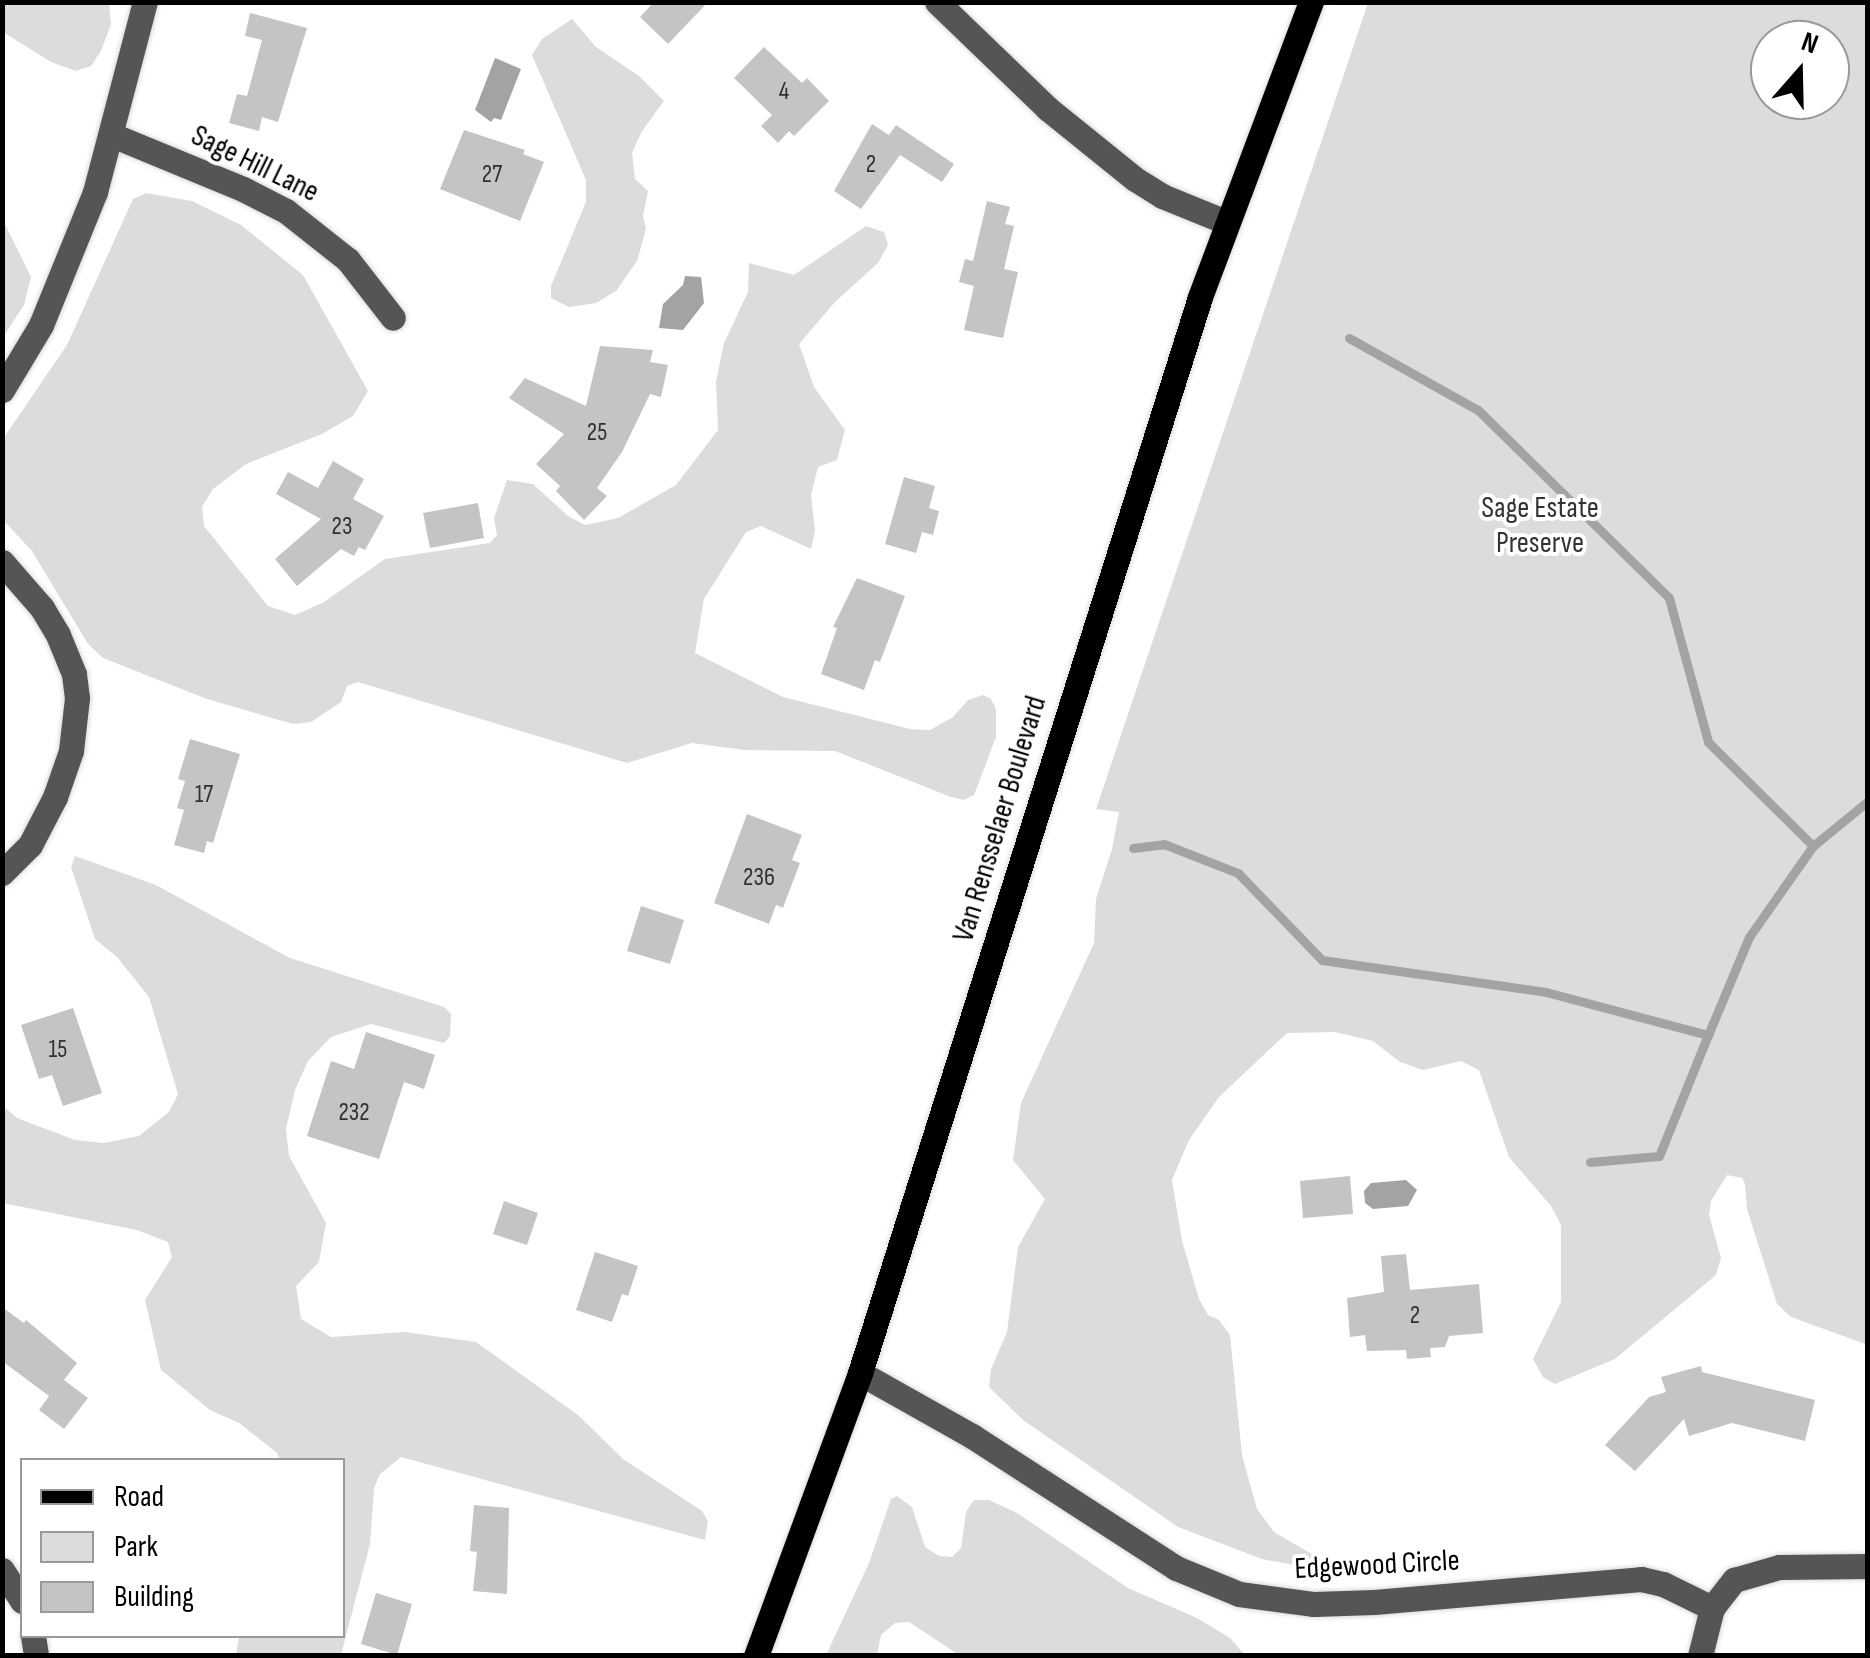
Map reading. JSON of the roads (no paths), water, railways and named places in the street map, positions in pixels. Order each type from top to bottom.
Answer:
[{"type":"main road","name":"Van Rensselaer Boulevard","points":[[756,1656],[860,1373],[1226,222],[1311,2]]},
{"type":"street","points":[[2,390],[58,286],[112,135],[145,2]]},
{"type":"street","points":[[937,2],[1047,108],[1136,179],[1162,196],[1226,222]]},
{"type":"street","name":"Sage Hill Lane","points":[[112,135],[286,211],[348,260],[393,318]]},
{"type":"street","points":[[2,562],[50,621],[69,659],[77,688],[71,750],[56,796],[30,846],[2,873]]},
{"type":"street","name":"Edgewood Circle","points":[[860,1373],[972,1436],[1176,1568],[1239,1594],[1314,1604],[1374,1602],[1641,1579],[1663,1584],[1712,1608]]},
{"type":"street","points":[[1700,1656],[1712,1608],[1734,1580],[1759,1570],[1834,1563],[1868,1566]]},
{"type":"street","points":[[2,1570],[20,1598]]},
{"type":"waterway","points":[[1349,338],[1478,410],[1669,598],[1708,742],[1813,846]]},
{"type":"waterway","points":[[1133,848],[1164,844],[1238,873],[1322,960],[1546,992],[1708,1035],[1749,937],[1813,846],[1868,801]]},
{"type":"waterway","points":[[1590,1162],[1659,1156],[1708,1035]]},
{"type":"park label","name":"Sage Estate Preserve","points":[[1540,525]]}]
